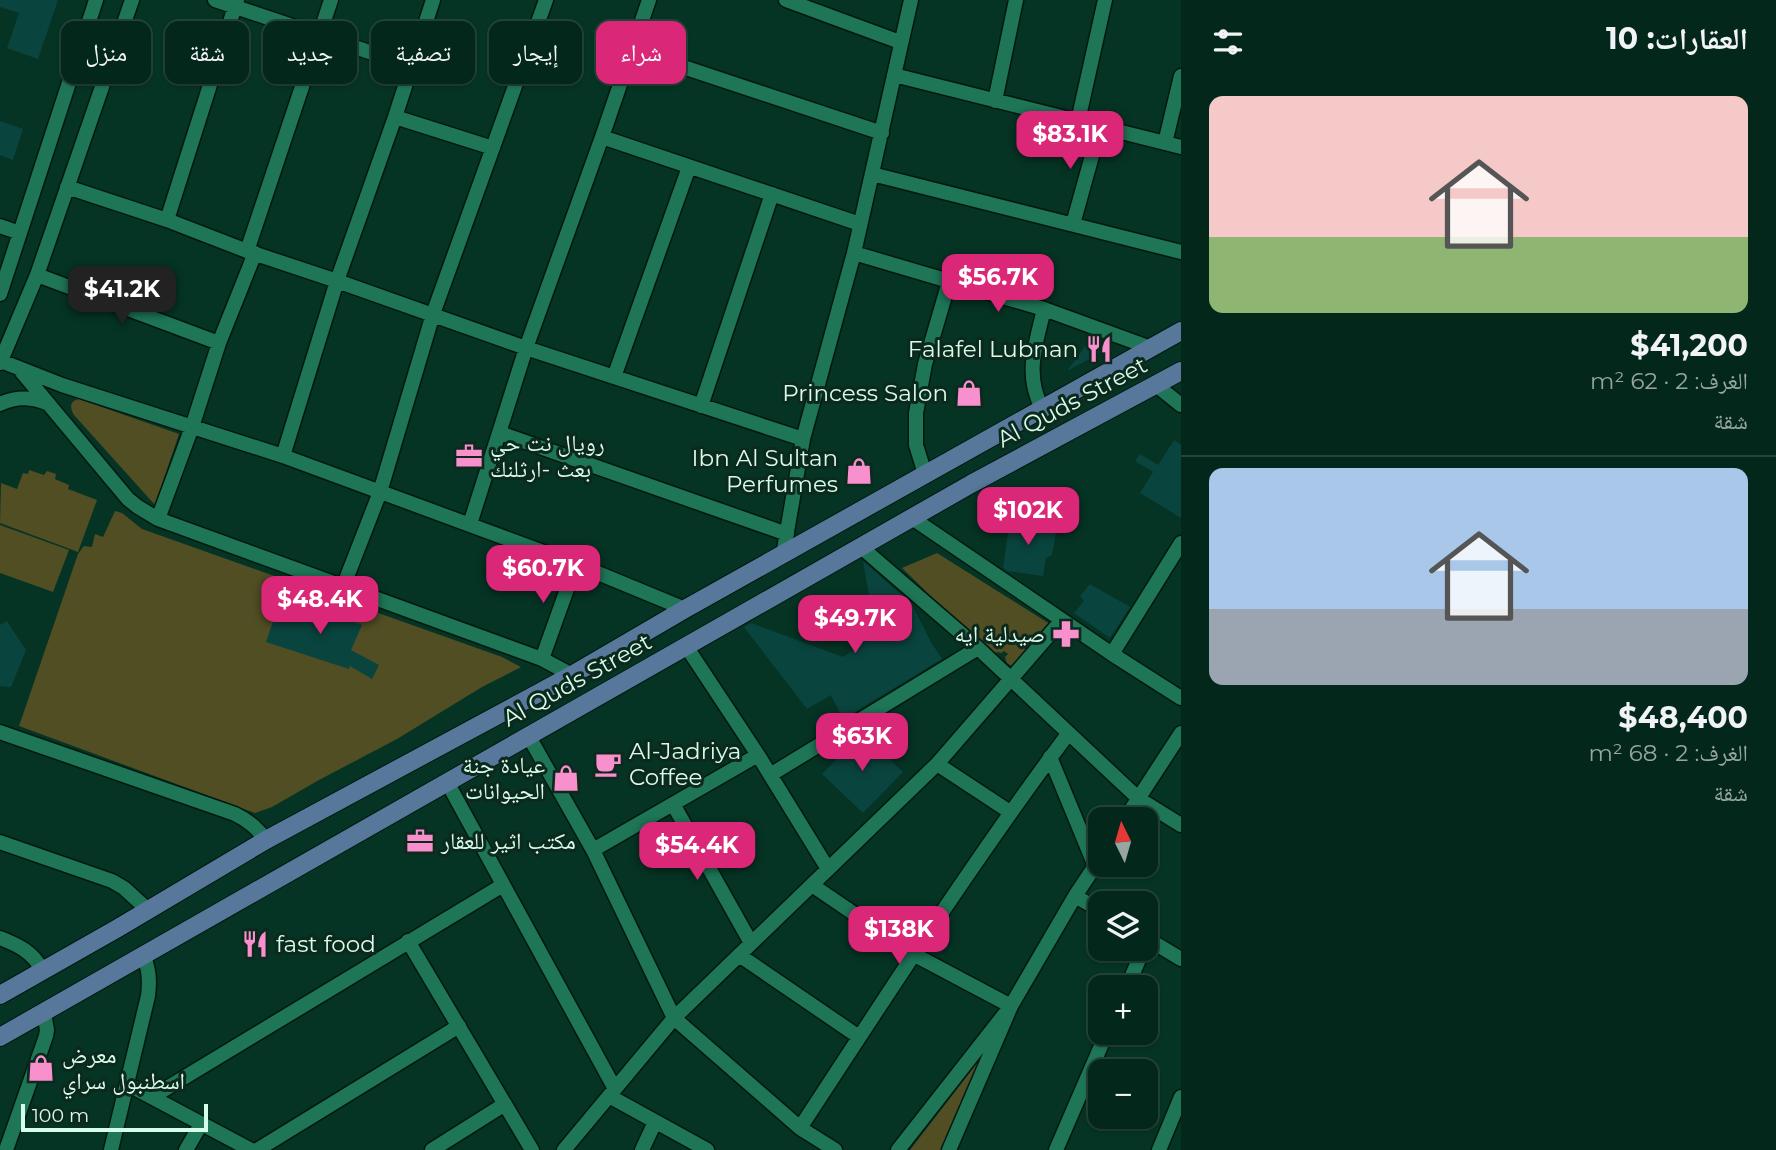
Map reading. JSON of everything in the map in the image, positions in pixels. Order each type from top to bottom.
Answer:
[{"type":"main road","name":"Al Quds Street","points":[[0,995],[267,840],[572,675],[1181,331]]},
{"type":"main road","name":"Al Quds Street","points":[[0,1037],[971,484],[1181,371]]},
{"type":"main road","points":[[955,457],[971,484]]},
{"type":"street","points":[[0,294],[96,0]]},
{"type":"street","points":[[132,0],[37,275],[0,362],[62,385],[283,456],[576,564],[685,609]]},
{"type":"street","points":[[215,0],[236,4],[282,21]]},
{"type":"street","points":[[324,21],[331,0]]},
{"type":"street","points":[[426,21],[433,0]]},
{"type":"street","points":[[343,587],[380,492],[433,314],[546,0]]},
{"type":"street","points":[[642,21],[649,0]]},
{"type":"street","points":[[788,0],[900,42]]},
{"type":"street","points":[[783,555],[803,439],[855,253],[911,0]]},
{"type":"street","points":[[995,101],[1016,0]]},
{"type":"street","points":[[1078,121],[1105,0]]},
{"type":"street","points":[[167,220],[236,4]]},
{"type":"street","points":[[686,68],[882,133]]},
{"type":"street","points":[[894,75],[1181,147]]},
{"type":"street","points":[[1166,143],[1181,76]]},
{"type":"street","points":[[158,519],[251,252],[304,84]]},
{"type":"street","points":[[283,456],[337,281],[405,84]]},
{"type":"street","points":[[470,524],[526,348],[620,84]]},
{"type":"street","points":[[395,117],[493,148]]},
{"type":"street","points":[[1073,224],[1100,127]]},
{"type":"street","points":[[602,137],[860,224]]},
{"type":"street","points":[[614,377],[689,167]]},
{"type":"street","points":[[872,173],[1181,253]]},
{"type":"street","points":[[67,187],[526,348],[803,439]]},
{"type":"street","points":[[701,406],[772,194]]},
{"type":"street","points":[[0,226],[20,233]]},
{"type":"street","points":[[855,253],[1044,309],[1151,348]]},
{"type":"street","points":[[37,275],[219,343]]},
{"type":"street","points":[[925,474],[916,445],[916,413],[925,364],[949,282]]},
{"type":"street","points":[[1042,408],[1035,393],[1032,368],[1044,309]]},
{"type":"street","points":[[18,367],[128,499],[158,519],[542,659],[572,675]]},
{"type":"street","points":[[48,402],[46,395],[49,387],[62,385]]},
{"type":"street","points":[[1156,385],[1181,404]]},
{"type":"street","points":[[0,404],[15,398],[48,402]]},
{"type":"street","points":[[500,433],[787,534]]},
{"type":"street","points":[[912,518],[1181,698]]},
{"type":"street","points":[[1112,654],[1181,543]]},
{"type":"street","points":[[860,547],[978,648],[1139,799],[1181,825]]},
{"type":"street","points":[[542,659],[576,564]]},
{"type":"street","points":[[565,1150],[674,1018],[937,764],[1062,620]]},
{"type":"street","points":[[686,646],[758,755],[828,869]]},
{"type":"street","points":[[770,775],[978,648]]},
{"type":"street","points":[[0,732],[235,814],[257,827],[267,840]]},
{"type":"street","points":[[1133,807],[1181,733]]},
{"type":"street","points":[[800,1128],[913,954],[1010,812],[1068,734]]},
{"type":"street","points":[[528,735],[593,850],[674,1018],[800,1128],[835,1150]]},
{"type":"street","points":[[593,850],[758,755]]},
{"type":"street","points":[[1050,757],[1088,840]]},
{"type":"street","points":[[937,764],[1010,812]]},
{"type":"street","points":[[447,782],[612,1093],[655,1122],[707,1150]]},
{"type":"street","points":[[673,804],[751,943]]},
{"type":"street","points":[[0,842],[112,881],[148,910]]},
{"type":"street","points":[[949,1150],[1011,1006],[1088,877]]},
{"type":"street","points":[[152,1097],[503,885]]},
{"type":"street","points":[[812,885],[913,954],[1011,1006]]},
{"type":"street","points":[[1075,896],[1088,904]]},
{"type":"street","points":[[0,938],[27,952],[41,970]]},
{"type":"street","points":[[408,941],[532,1150]]},
{"type":"street","points":[[1158,948],[1181,959]]},
{"type":"street","points":[[111,1150],[150,980],[149,968],[143,954]]},
{"type":"street","points":[[739,955],[859,1037]]},
{"type":"street","points":[[898,1150],[1011,1006]]},
{"type":"street","points":[[6,1150],[46,1036],[44,1013]]},
{"type":"street","points":[[257,1150],[458,1026]]},
{"type":"street","points":[[1056,1150],[1101,1045]]},
{"type":"street","points":[[127,1084],[251,1150]]},
{"type":"street","points":[[1158,1150],[1181,1097]]},
{"type":"street","points":[[432,1150],[505,1104]]},
{"type":"street","points":[[642,1150],[655,1122]]},
{"type":"street","points":[[187,1150],[201,1124]]},
{"type":"shaded area","points":[[79,399],[179,434],[155,505],[74,415],[71,405]]},
{"type":"shaded area","points":[[29,470],[44,475],[47,471],[56,474],[55,479],[69,485],[68,489],[97,500],[78,552],[0,523],[1,483],[17,489],[23,473],[28,474]]},
{"type":"shaded area","points":[[115,511],[122,513],[142,529],[502,657],[521,667],[482,687],[397,739],[272,807],[255,813],[19,726],[78,554],[84,546],[92,547],[95,534],[103,537]]},
{"type":"shaded area","points":[[0,525],[69,550],[53,592],[0,573]]},
{"type":"shaded area","points":[[937,553],[1050,624],[1016,669],[1007,663],[1005,657],[1008,654],[1004,651],[994,653],[990,649],[989,653],[902,568]]},
{"type":"shaded area","points":[[984,1054],[942,1150],[910,1150]]},
{"type":"building","points":[[0,0],[58,0],[38,59],[7,48],[19,13],[0,7]]},
{"type":"building","points":[[0,121],[23,129],[13,160],[0,155]]},
{"type":"building","points":[[1092,337],[1112,344],[1108,349],[1067,371]]},
{"type":"building","points":[[1174,440],[1181,445],[1181,518],[1140,493],[1153,472],[1135,461],[1140,454],[1158,465]]},
{"type":"building","points":[[1011,520],[1052,527],[1056,532],[1052,555],[1046,558],[1043,576],[1007,571],[1003,568],[1008,534],[1002,523]]},
{"type":"building","points":[[863,561],[911,603],[942,659],[843,719],[831,695],[807,709],[744,627],[751,623],[843,657],[856,649],[851,641],[875,630]]},
{"type":"building","points":[[1090,584],[1130,607],[1110,638],[1074,613],[1084,601],[1080,596]]},
{"type":"building","points":[[292,595],[316,602],[315,607],[362,625],[351,650],[379,665],[372,679],[350,666],[349,669],[266,642],[275,615],[286,617]]},
{"type":"building","points":[[7,621],[26,650],[11,687],[0,686],[0,625]]},
{"type":"building","points":[[862,733],[903,772],[863,813],[822,774]]},
{"type":"place","name":"Falafel Lubnan","points":[[1099,349]]},
{"type":"place","name":"Princess Salon","points":[[969,393]]},
{"type":"place","name":"رويال نت حي بعث -ارثلنك","points":[[469,456]]},
{"type":"place","name":"Ibn Al Sultan Perfumes","points":[[859,471]]},
{"type":"place","name":"صیدلیة ایە","points":[[1066,634]]},
{"type":"place","name":"Al-Jadriya Coffee","points":[[608,764]]},
{"type":"place","name":"عيادة جنة الحيوانات","points":[[566,778]]},
{"type":"place","name":"مكتب اثير للعقار","points":[[420,841]]},
{"type":"place","name":"fast food","points":[[255,944]]},
{"type":"place","name":"معرض اسطنبول سراي","points":[[41,1068]]}]
